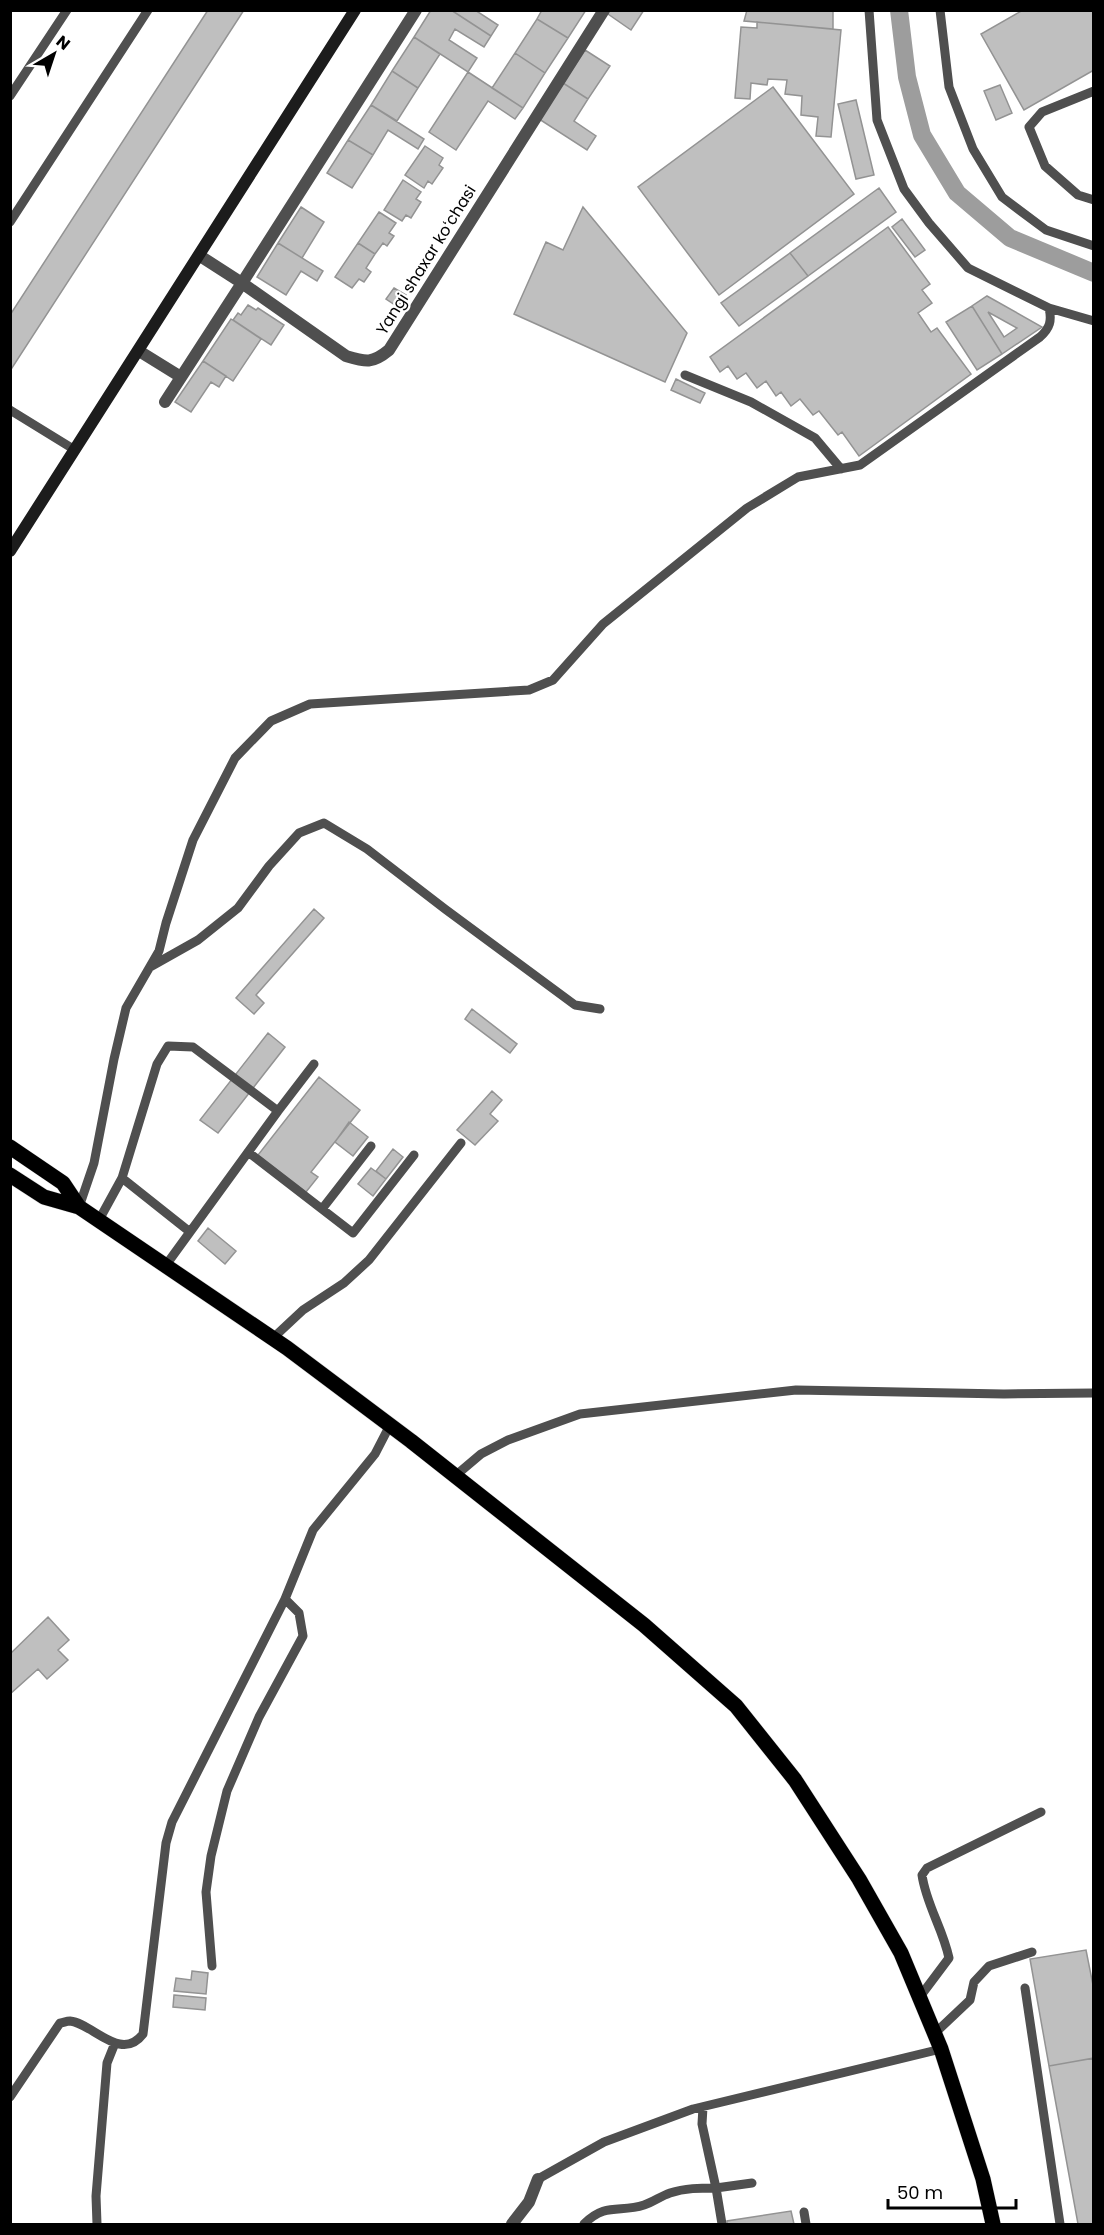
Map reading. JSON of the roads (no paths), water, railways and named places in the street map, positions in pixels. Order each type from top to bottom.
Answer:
[{"type":"main road","points":[[10,551],[355,10]]},
{"type":"main road","points":[[10,1147],[63,1183],[79,1207]]},
{"type":"main road","points":[[10,1174],[44,1197],[79,1207],[273,1338],[390,1425],[644,1625],[736,1706],[795,1780],[859,1879],[901,1953],[940,2049],[983,2179],[993,2224]]},
{"type":"street","points":[[165,402],[416,10]]},
{"type":"street","name":"Yangi shaxar koʻchasi","points":[[200,256],[346,356],[364,361],[377,360],[389,350],[604,10]]},
{"type":"street","points":[[139,351],[181,377]]},
{"type":"street","points":[[512,2224],[529,2202],[538,2179]]},
{"type":"lane","points":[[10,96],[67,10]]},
{"type":"lane","points":[[10,222],[148,10]]},
{"type":"lane","points":[[869,10],[877,120],[904,189],[929,223],[968,268],[1049,308],[1094,321]]},
{"type":"lane","points":[[940,10],[949,87],[973,149],[1002,197],[1046,230],[1094,246]]},
{"type":"lane","points":[[1094,91],[1042,112],[1029,128],[1045,166],[1078,195],[1094,200]]},
{"type":"lane","points":[[79,1207],[94,1163],[126,1008],[159,951],[193,840],[235,758],[271,721],[310,704],[529,690],[554,680],[603,624],[747,508],[798,477],[860,465],[1040,337],[1049,329],[1051,318],[1049,308]]},
{"type":"lane","points":[[685,375],[751,402],[815,438],[841,469]]},
{"type":"lane","points":[[10,410],[75,450]]},
{"type":"lane","points":[[150,967],[198,940],[238,908],[269,867],[299,833],[324,823],[367,849],[576,1005],[600,1009]]},
{"type":"lane","points":[[99,1220],[122,1178],[157,1064],[168,1046],[194,1047],[278,1111]]},
{"type":"lane","points":[[166,1264],[314,1064]]},
{"type":"lane","points":[[273,1338],[303,1310],[344,1283],[369,1260],[461,1143]]},
{"type":"lane","points":[[322,1209],[371,1146]]},
{"type":"lane","points":[[248,1152],[353,1233],[414,1155]]},
{"type":"lane","points":[[122,1178],[190,1232]]},
{"type":"lane","points":[[455,1476],[481,1454],[508,1440],[580,1414],[796,1390],[1004,1394],[1094,1393]]},
{"type":"lane","points":[[10,2097],[60,2023],[70,2021],[115,2043],[137,2042],[143,2034],[166,1843],[172,1822],[285,1599],[313,1530],[375,1454],[390,1425]]},
{"type":"lane","points":[[212,1966],[206,1892],[211,1856],[227,1791],[259,1717],[303,1636],[299,1613],[285,1599]]},
{"type":"lane","points":[[919,1998],[949,1958],[945,1941],[924,1891],[922,1875],[927,1868],[1041,1812]]},
{"type":"lane","points":[[934,2034],[970,2000],[975,1982],[989,1966],[1032,1952]]},
{"type":"lane","points":[[1025,1988],[1060,2224]]},
{"type":"lane","points":[[97,2224],[96,2196],[107,2063],[115,2043]]},
{"type":"lane","points":[[538,2179],[604,2142],[703,2107],[940,2049]]},
{"type":"lane","points":[[703,2107],[702,2124],[722,2224]]},
{"type":"lane","points":[[584,2224],[594,2214],[617,2208],[643,2206],[669,2193],[689,2188],[716,2188],[752,2183]]},
{"type":"lane","points":[[804,2212],[806,2224]]},
{"type":"waterway","points":[[899,10],[907,77],[922,135],[957,193],[1010,238],[1094,273]]}]
